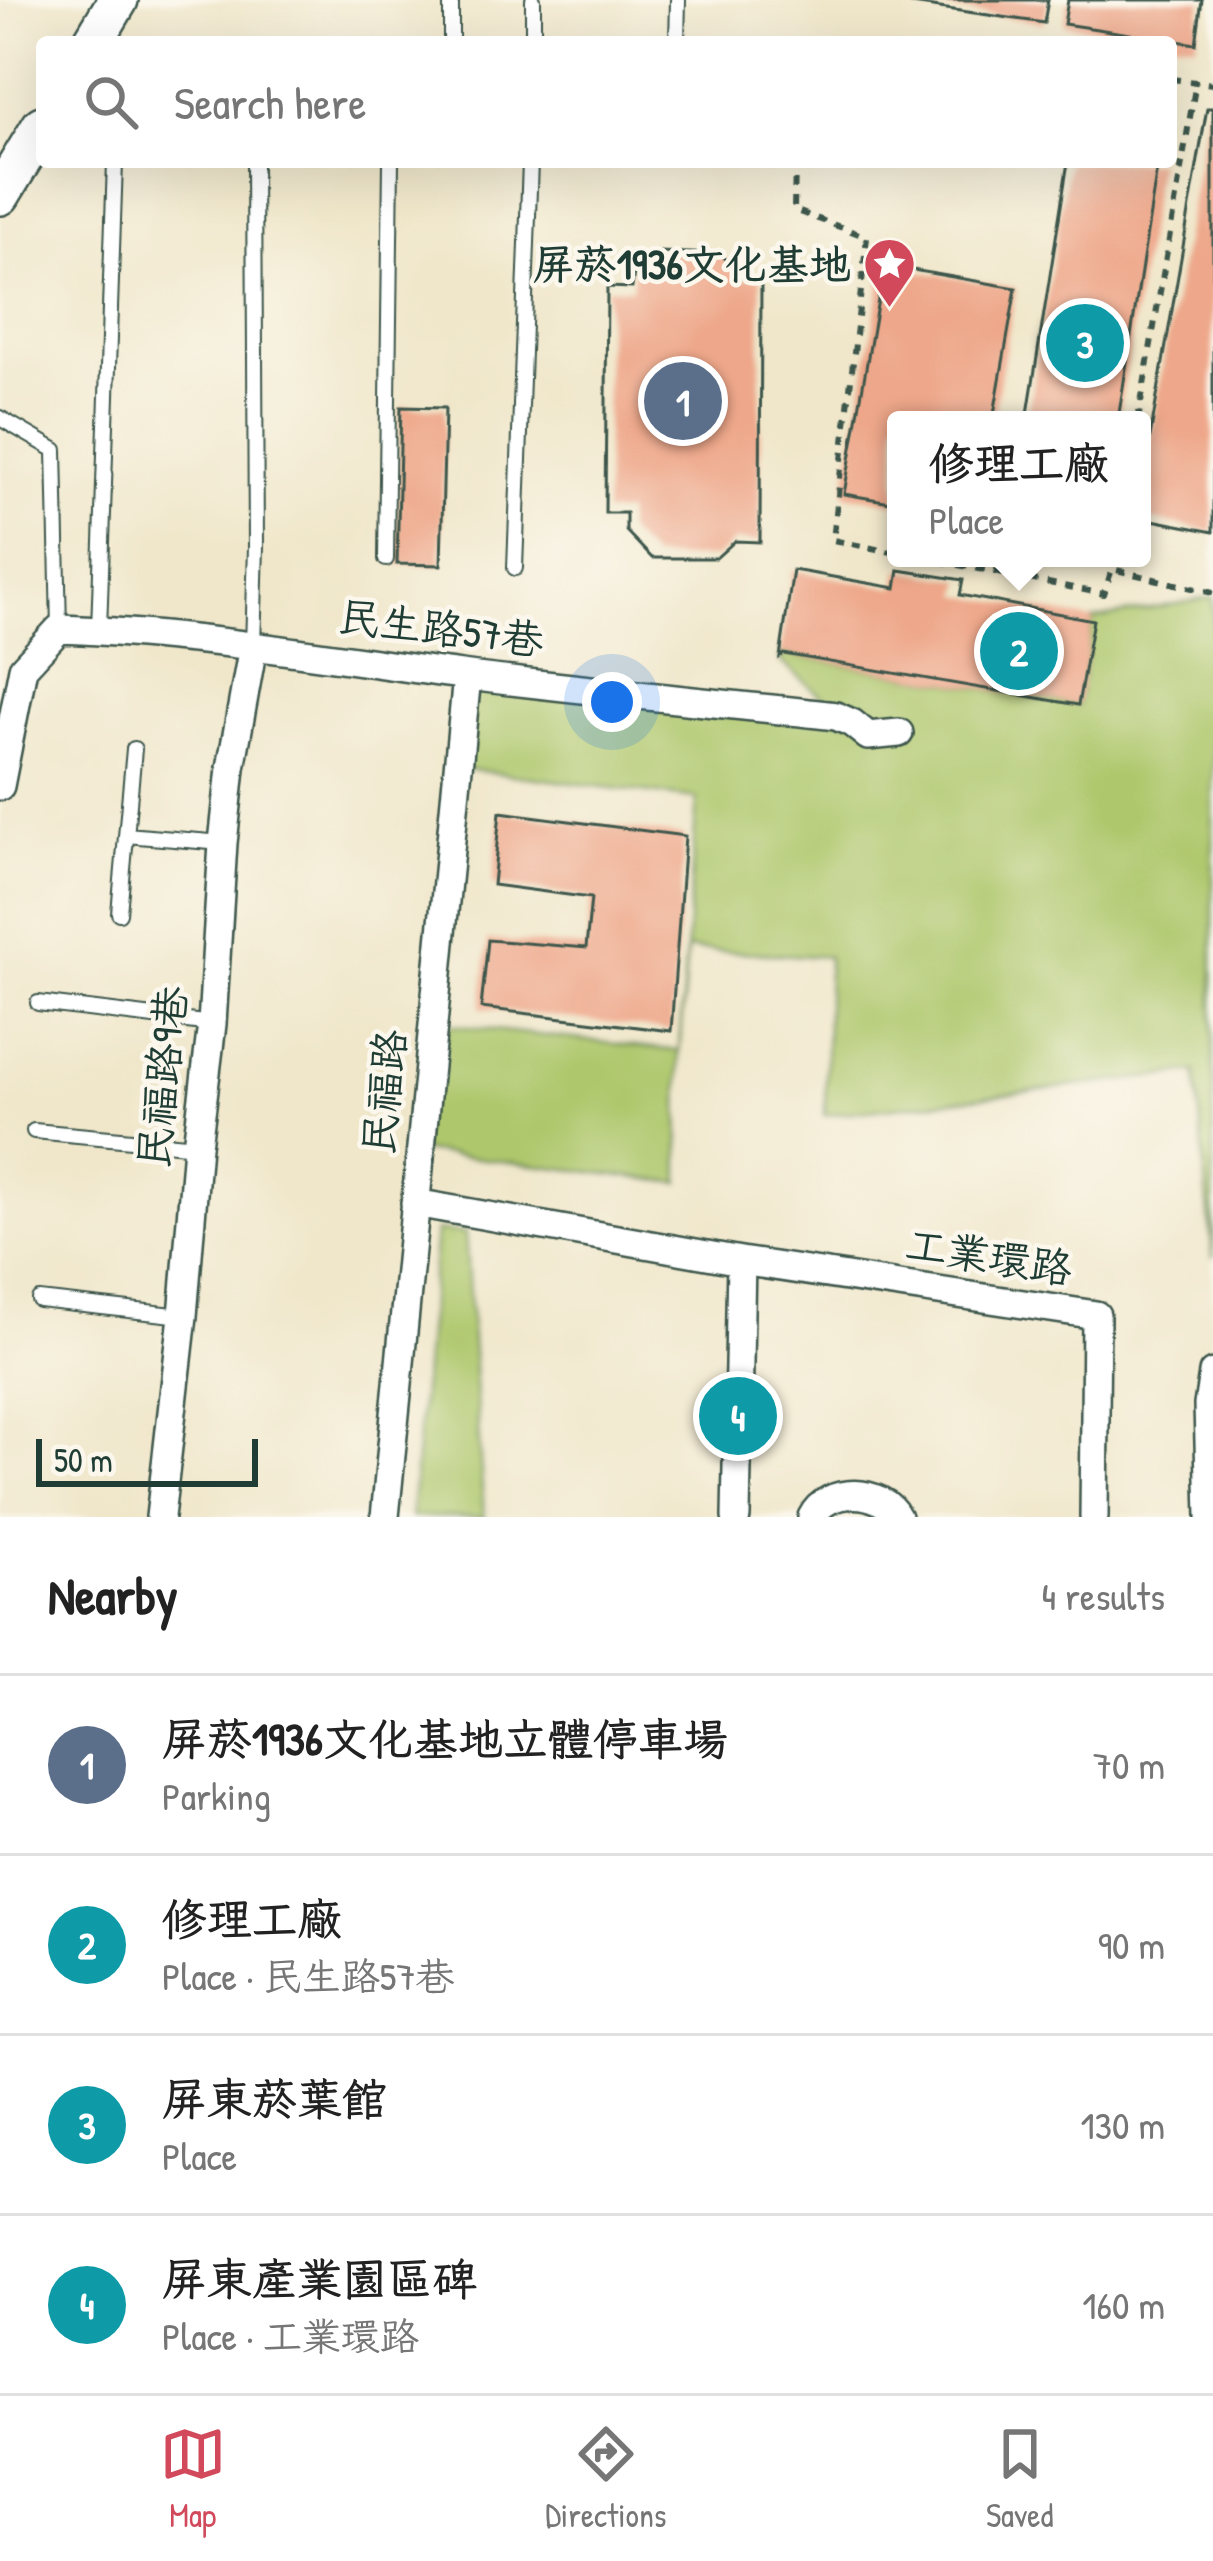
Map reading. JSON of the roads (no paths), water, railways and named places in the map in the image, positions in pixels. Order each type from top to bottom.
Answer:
[{"type":"street","points":[[97,36],[118,0]]},
{"type":"street","points":[[0,194],[36,136]]},
{"type":"street","points":[[0,786],[23,668],[59,629]]},
{"type":"street","name":"民生路57巷","points":[[59,629],[253,646],[467,676],[836,716],[868,736],[899,734]]},
{"type":"street","name":"民福路9巷","points":[[160,1517],[212,1024],[231,767],[253,646]]},
{"type":"street","name":"民福路","points":[[385,1517],[467,676]]},
{"type":"street","name":"工業環路","points":[[415,1204],[741,1261],[1096,1315],[1094,1517]]},
{"type":"street","points":[[736,1517],[741,1261]]},
{"type":"street","points":[[1211,1517],[1208,1405],[1213,1373]]},
{"type":"street","points":[[812,1517],[817,1507],[838,1496],[878,1498],[889,1503],[897,1517]]},
{"type":"lane","points":[[451,36],[452,0]]},
{"type":"lane","points":[[532,36],[533,0]]},
{"type":"lane","points":[[677,36],[678,0]]},
{"type":"lane","points":[[99,630],[115,168]]},
{"type":"lane","points":[[253,646],[254,168]]},
{"type":"lane","points":[[386,560],[391,168]]},
{"type":"lane","points":[[515,568],[530,168]]},
{"type":"lane","points":[[0,418],[55,450],[59,629]]},
{"type":"lane","points":[[119,913],[134,749]]},
{"type":"lane","points":[[126,835],[223,843]]},
{"type":"lane","points":[[38,1003],[212,1024]]},
{"type":"lane","points":[[34,1131],[196,1146]]},
{"type":"lane","points":[[39,1300],[183,1316]]},
{"type":"place","name":"屏菸1936文化基地","points":[[890,310]]},
{"type":"place","name":"屏東菸葉館","points":[[1085,343]]},
{"type":"place","name":"屏菸1936文化基地立體停車場","points":[[683,401]]},
{"type":"place","name":"修理工廠","points":[[1019,651]]},
{"type":"place","name":"屏東產業園區碑","points":[[738,1416]]}]
